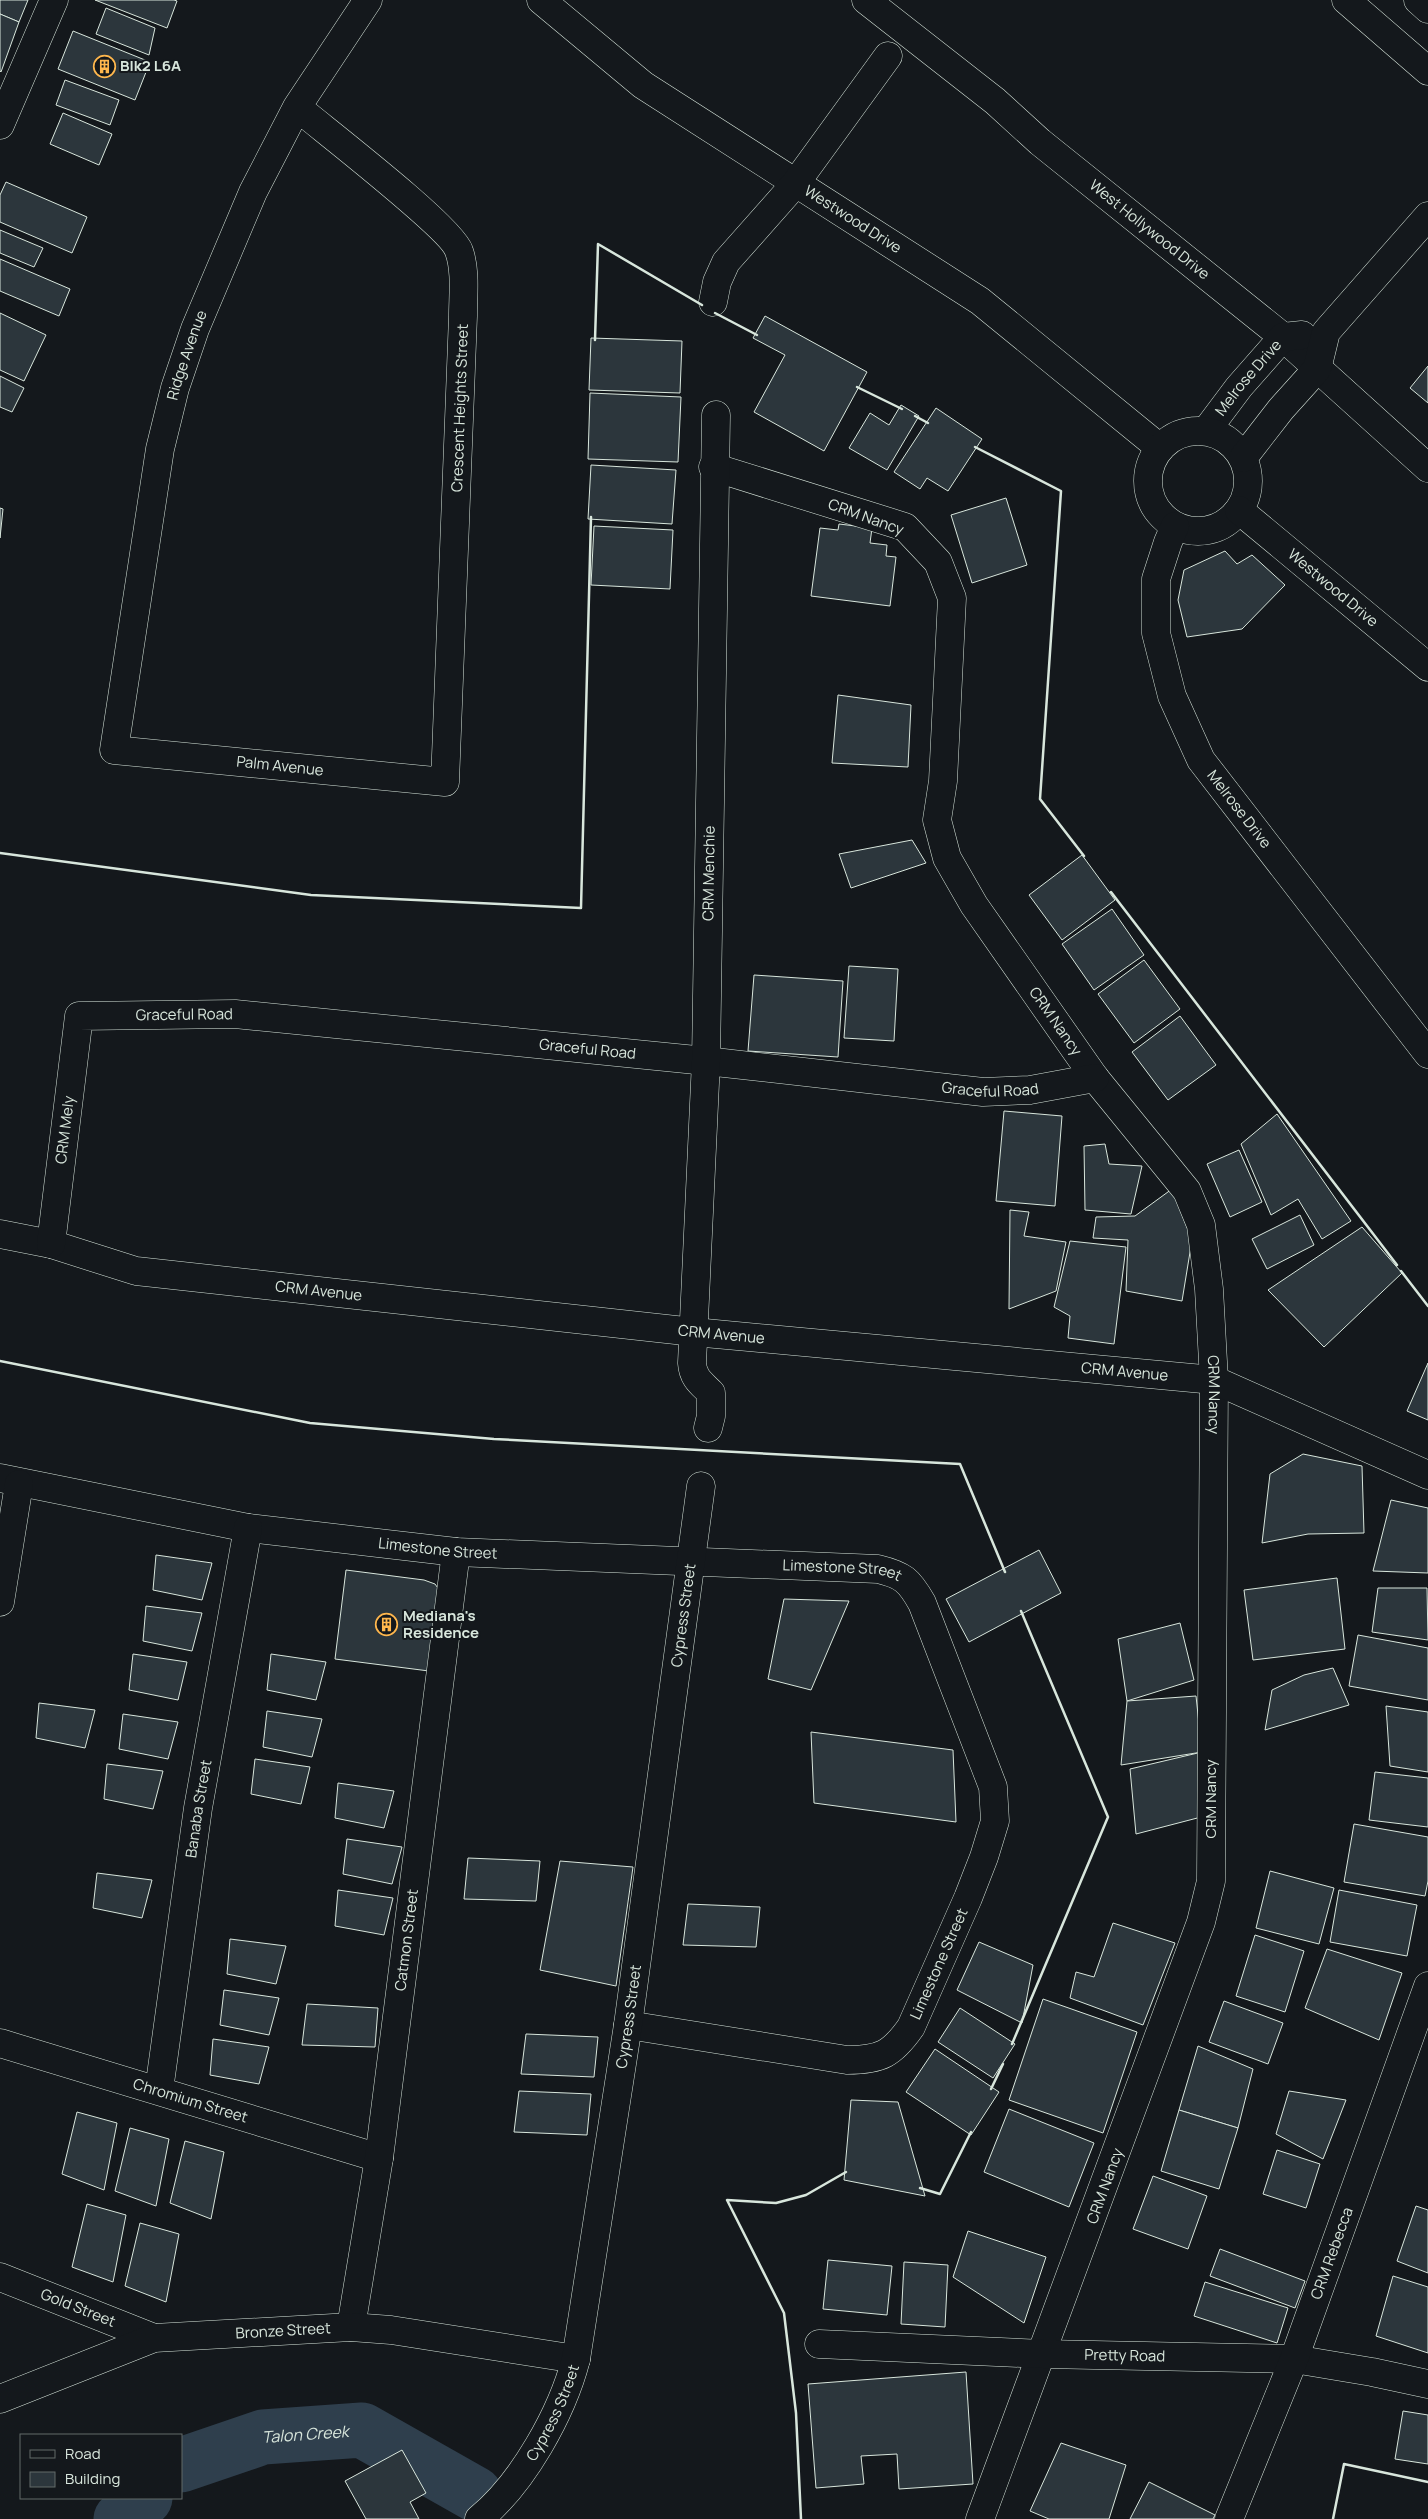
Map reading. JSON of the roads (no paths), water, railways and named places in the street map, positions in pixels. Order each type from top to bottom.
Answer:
[{"type":"street","points":[[0,125],[54,0]]},
{"type":"street","name":"Ridge Avenue","points":[[114,750],[160,449],[175,388],[195,330],[252,192],[297,107],[368,0]]},
{"type":"street","name":"Westwood Drive","points":[[541,0],[643,85],[980,301],[1160,448]]},
{"type":"street","name":"West Hollywood Drive","points":[[866,0],[995,101],[1040,142],[1283,337],[1428,468]]},
{"type":"street","points":[[1346,0],[1428,71]]},
{"type":"street","points":[[1418,0],[1428,9]]},
{"type":"street","points":[[713,302],[717,282],[726,262],[796,184],[888,56]]},
{"type":"street","name":"Crescent Heights Street","points":[[297,107],[421,211],[459,250],[463,282],[463,316],[445,782]]},
{"type":"street","points":[[1243,458],[1281,409],[1317,369],[1326,332],[1428,216]]},
{"type":"street","name":"Melrose Drive","points":[[1206,431],[1239,387],[1283,337],[1326,332]]},
{"type":"street","name":"CRM Menchie","points":[[708,1428],[711,1416],[711,1393],[697,1380],[693,1372],[706,1061],[716,415]]},
{"type":"street","points":[[1206,431],[1221,436],[1234,445],[1243,458],[1248,476],[1247,494],[1239,510],[1226,522],[1210,530],[1192,531],[1175,526],[1163,517],[1154,505],[1149,491],[1148,475],[1152,460],[1160,448],[1173,437],[1189,432],[1206,431]]},
{"type":"street","name":"CRM Nancy","points":[[714,467],[905,528],[938,562],[952,598],[943,781],[937,820],[946,858],[974,905],[1095,1078],[1187,1191],[1201,1225],[1209,1289],[1214,1380],[1211,1881],[1202,1922],[1043,2354],[980,2519]]},
{"type":"street","name":"Westwood Drive","points":[[1239,510],[1428,667]]},
{"type":"street","name":"Melrose Drive","points":[[1175,526],[1156,579],[1156,633],[1172,696],[1201,760],[1428,1053]]},
{"type":"street","name":"Palm Avenue","points":[[114,750],[445,782]]},
{"type":"street","name":"Graceful Road","points":[[79,1016],[235,1014],[706,1061],[983,1092],[1030,1090],[1095,1078]]},
{"type":"street","name":"CRM Mely","points":[[51,1244],[79,1016]]},
{"type":"street","name":"CRM Avenue","points":[[0,1234],[51,1244],[136,1271],[694,1332],[1214,1380],[1428,1475]]},
{"type":"street","points":[[0,1602],[10,1481]]},
{"type":"street","name":"Limestone Street","points":[[10,1481],[248,1528],[456,1552],[878,1569],[896,1574],[911,1583],[922,1602],[982,1755],[993,1788],[995,1822],[968,1898],[911,2027],[900,2042],[888,2053],[869,2060],[847,2060],[628,2025]]},
{"type":"street","name":"Cypress Street","points":[[480,2519],[500,2498],[544,2438],[570,2385],[576,2359],[628,2025],[701,1486]]},
{"type":"street","name":"Banaba Street","points":[[159,2090],[198,1808],[248,1528]]},
{"type":"street","name":"Catmon Street","points":[[351,2327],[379,2158],[456,1552]]},
{"type":"street","name":"CRM Rebecca","points":[[1229,2519],[1294,2359],[1428,1986]]},
{"type":"street","name":"Chromium Street","points":[[0,2043],[379,2158]]},
{"type":"street","name":"Gold Street","points":[[0,2277],[154,2338]]},
{"type":"street","name":"Bronze Street","points":[[0,2399],[154,2338],[351,2327],[391,2330],[576,2359]]},
{"type":"street","name":"Pretty Road","points":[[819,2344],[1043,2354],[1294,2359],[1372,2372],[1428,2384]]},
{"type":"waterway","name":"Talon Creek","points":[[182,2465],[263,2437],[362,2430],[475,2494]]},
{"type":"waterway","name":"Talon Creek","points":[[121,2519],[144,2499]]},
{"type":"place","name":"Blk2 L6A","points":[[104,66]]},
{"type":"place","name":"Mediana's Residence","points":[[387,1625]]}]
